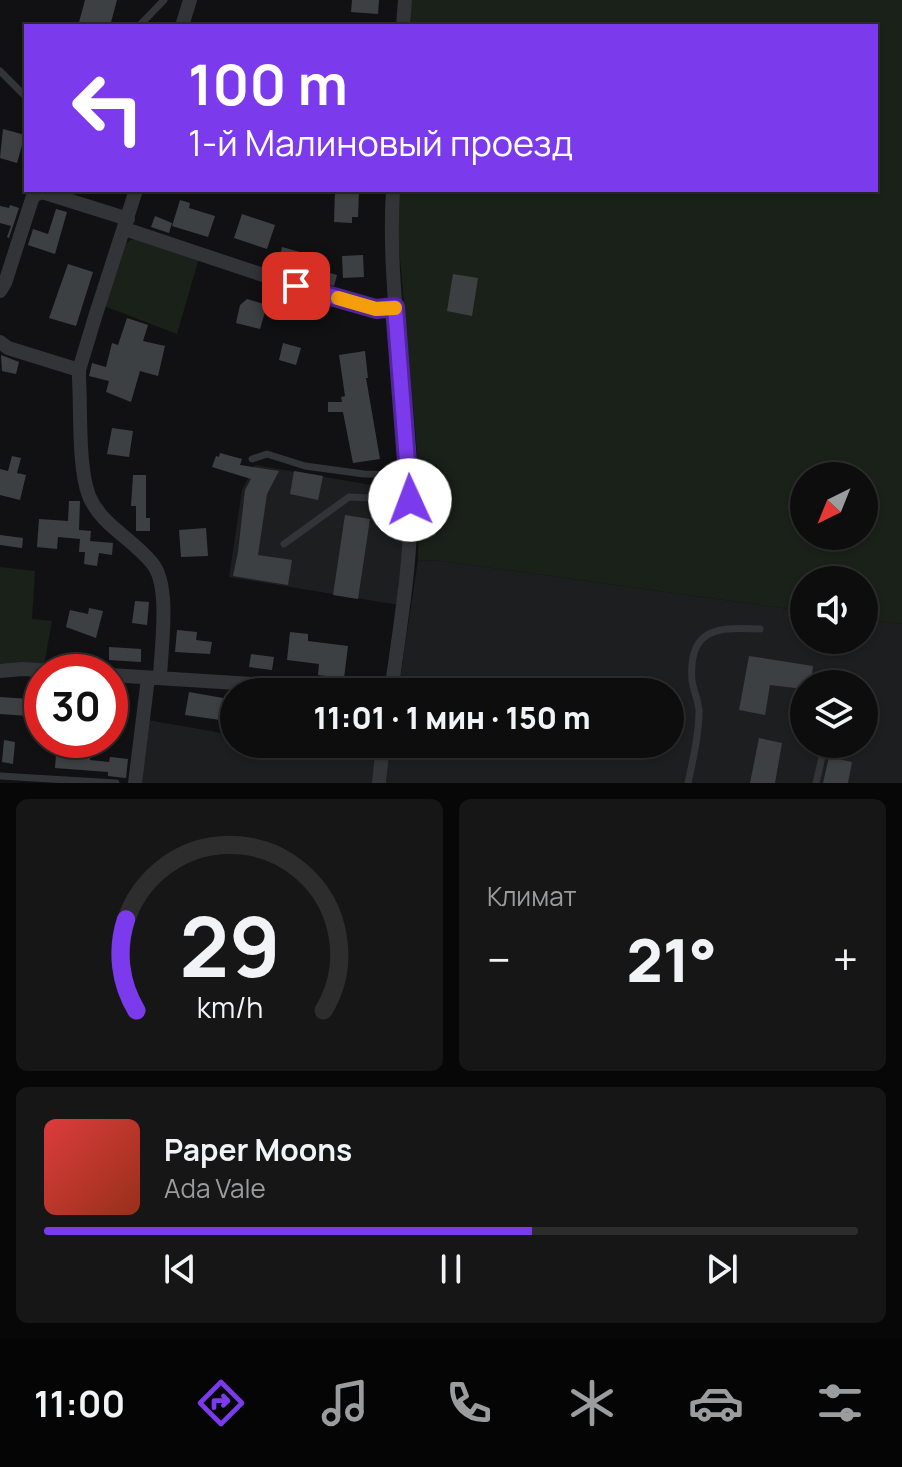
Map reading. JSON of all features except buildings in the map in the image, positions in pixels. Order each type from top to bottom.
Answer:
[{"type":"street","points":[[183,24],[190,0]]},
{"type":"street","points":[[403,24],[405,0]]},
{"type":"street","points":[[0,291],[33,196],[42,192],[296,286],[376,309],[395,307]]},
{"type":"street","points":[[135,192],[79,370],[84,479],[90,498],[124,539],[154,564],[162,590],[154,678],[135,783]]},
{"type":"street","points":[[393,192],[391,223],[395,307],[410,475],[410,562],[393,678]]},
{"type":"street","points":[[0,342],[8,348],[79,370]]},
{"type":"street","points":[[0,671],[24,669]]},
{"type":"street","points":[[128,676],[220,682]]},
{"type":"street","points":[[379,783],[382,758]]},
{"type":"lane","points":[[141,24],[164,0]]},
{"type":"lane","points":[[0,71],[24,95]]},
{"type":"lane","points":[[252,459],[267,454],[305,466],[364,474],[410,475]]},
{"type":"lane","points":[[284,544],[349,497],[410,500]]},
{"type":"lane","points":[[688,783],[698,731],[699,705],[692,681],[693,653],[702,638],[724,627],[760,629]]},
{"type":"lane","points":[[816,783],[822,758]]},
{"type":"lane","points":[[0,776],[116,783]]},
{"type":"shaded area","points":[[411,0],[902,0],[902,624],[878,621],[878,566],[790,566],[790,609],[418,560],[419,474],[396,213],[398,192],[878,192],[878,24],[410,24]]},
{"type":"shaded area","points":[[137,239],[199,258],[177,334],[104,306],[125,245]]},
{"type":"shaded area","points":[[255,465],[406,491],[399,605],[229,577],[242,490]]},
{"type":"shaded area","points":[[418,560],[790,609],[790,654],[878,654],[878,621],[902,624],[902,783],[386,783],[389,758],[684,758],[684,678],[400,678]]},
{"type":"shaded area","points":[[0,567],[35,571],[32,619],[52,621],[46,654],[24,654],[24,665],[0,666]]},
{"type":"shaded area","points":[[147,720],[220,733],[220,758],[376,758],[374,783],[139,783]]},
{"type":"slow traffic","points":[[338,298],[376,309],[395,308]]},
{"type":"route","points":[[296,286],[376,309],[395,307],[410,500]]}]
